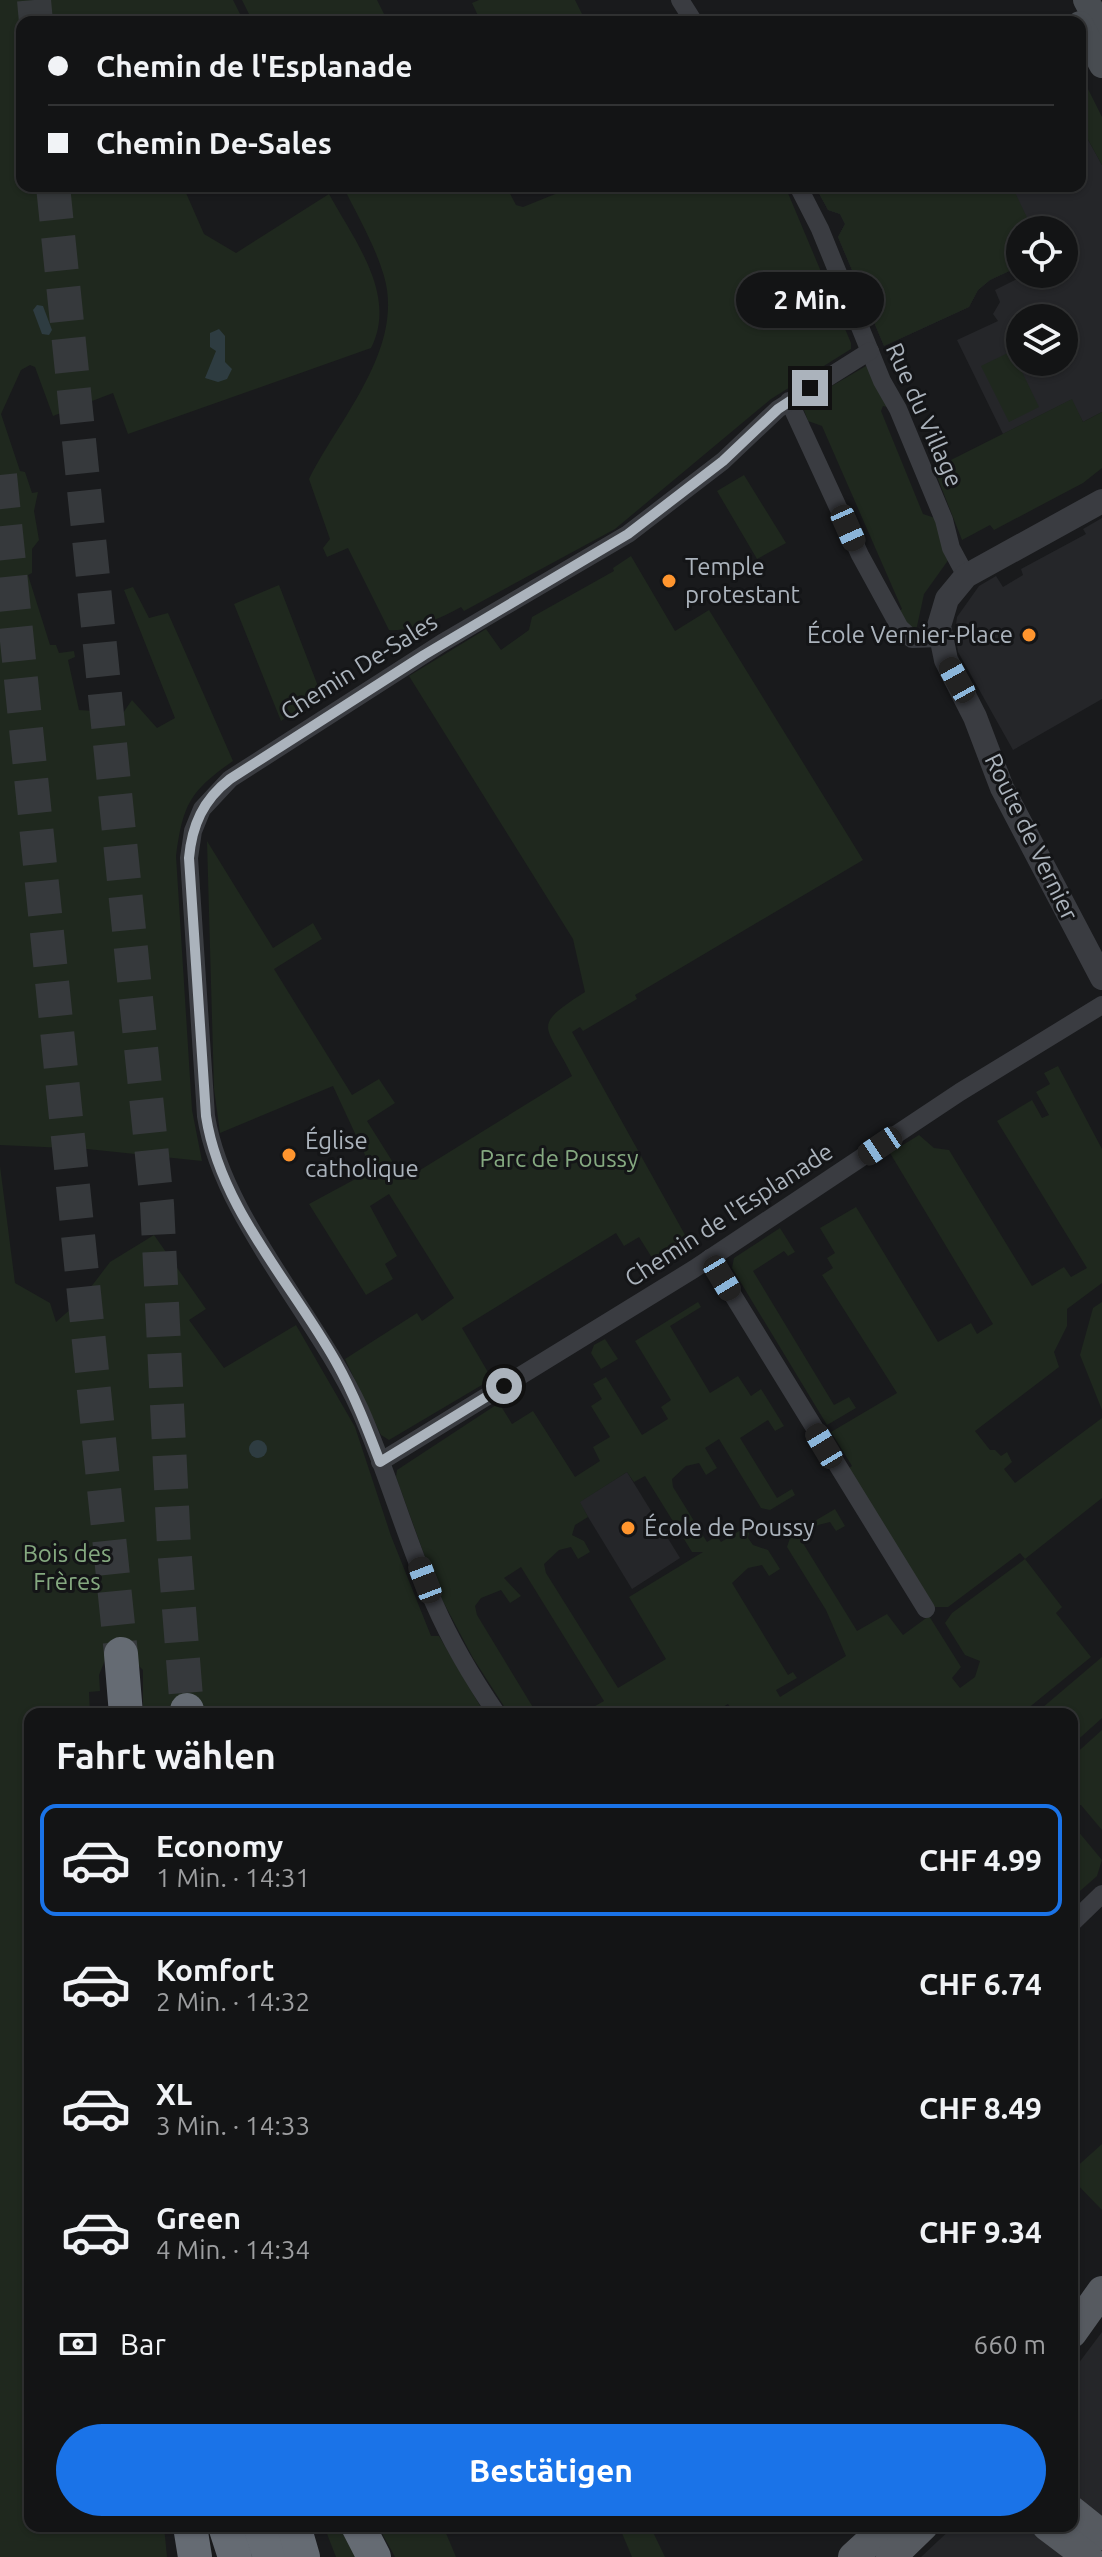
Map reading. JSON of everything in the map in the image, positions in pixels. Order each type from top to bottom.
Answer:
[{"type":"highway","points":[[121,1654],[126,1708]]},
{"type":"highway","points":[[191,2532],[195,2557]]},
{"type":"highway","points":[[227,2532],[235,2557]]},
{"type":"highway","points":[[262,2532],[270,2557]]},
{"type":"highway","points":[[296,2532],[303,2557]]},
{"type":"highway","points":[[361,2532],[374,2557]]},
{"type":"main road","points":[[1086,0],[1102,30]]},
{"type":"main road","points":[[1086,36],[1102,65]]},
{"type":"main road","points":[[1078,2325],[1102,2291]]},
{"type":"main road","points":[[853,2557],[880,2532]]},
{"type":"main road","points":[[891,2557],[917,2532]]},
{"type":"main road","points":[[1055,2532],[1088,2557]]},
{"type":"street","name":"Rue du Village","points":[[801,192],[820,229],[889,396],[898,409],[944,520],[951,548],[966,576]]},
{"type":"street","name":"Chemin De-Sales","points":[[494,1708],[434,1604],[380,1462],[336,1362],[231,1194],[212,1152],[206,1116],[190,866],[193,831],[207,801],[230,779],[310,724],[628,534],[723,461],[789,401],[870,351]]},
{"type":"street","points":[[789,401],[860,555],[900,628],[912,639],[939,638],[943,607],[951,592],[966,576],[1102,501]]},
{"type":"street","name":"Route de Vernier","points":[[939,638],[975,717],[1002,788],[1102,978]]},
{"type":"street","name":"Chemin de l'Esplanade","points":[[380,1462],[710,1258],[960,1092],[1102,1005]]},
{"type":"street","points":[[710,1258],[926,1609]]},
{"type":"street","points":[[1078,1917],[1102,1894]]},
{"type":"shaded area","points":[[1086,136],[1102,165],[1102,412],[1083,422],[1071,400],[1003,434],[957,340],[998,321],[993,314],[1000,302],[995,290],[1006,284],[1006,288],[1078,288],[1078,216],[1006,216],[1006,273],[978,290],[969,307],[884,346],[838,237],[845,224],[840,214],[828,210],[818,192],[1086,192]]},
{"type":"shaded area","points":[[37,305],[43,306],[52,330],[49,335],[42,334],[33,310]]},
{"type":"shaded area","points":[[219,329],[225,336],[225,362],[232,369],[227,379],[218,382],[205,378],[216,351],[210,347],[210,333]]},
{"type":"shaded area","name":"École Vernier-Place","points":[[1102,518],[1102,699],[1013,750],[958,652],[955,632],[957,617],[979,586],[996,576],[1003,587],[1023,575],[1021,569],[1086,534],[1083,529]]},
{"type":"shaded area","points":[[258,1440],[267,1449],[258,1458],[249,1449]]},
{"type":"shaded area","name":"École de Poussy","points":[[627,1472],[680,1558],[632,1589],[579,1502]]},
{"type":"shaded area","points":[[1102,2332],[1102,2557],[921,2557],[948,2532],[1078,2532],[1078,2364]]},
{"type":"green space","points":[[0,0],[233,0],[241,16],[16,16],[16,192],[186,192],[204,234],[236,253],[329,194],[370,268],[379,308],[378,328],[371,348],[128,434],[113,393],[53,416],[35,367],[30,365],[21,370],[1,414],[20,471],[25,472],[32,493],[38,492],[34,511],[39,540],[32,549],[32,573],[28,575],[50,645],[56,645],[59,653],[74,651],[75,657],[68,660],[79,710],[123,713],[132,700],[157,728],[175,718],[124,590],[133,587],[149,618],[168,613],[233,761],[207,781],[191,800],[182,823],[176,856],[192,1110],[202,1161],[87,1149],[0,1145]]},
{"type":"green space","points":[[242,0],[377,0],[385,16],[250,16]]},
{"type":"green space","points":[[479,0],[575,0],[583,16],[478,16],[472,3]]},
{"type":"green space","points":[[1086,85],[1102,117],[1102,165],[1086,136]]},
{"type":"green space","points":[[346,192],[509,192],[516,205],[523,207],[560,192],[788,192],[851,349],[771,399],[615,529],[464,611],[461,607],[416,627],[389,630],[348,548],[327,557],[323,548],[330,539],[309,479],[366,382],[385,330],[388,303],[384,276]]},
{"type":"green space","points":[[818,192],[1015,192],[1026,216],[1006,216],[1006,273],[978,290],[969,307],[884,346],[838,237],[845,224],[840,214],[828,210]]},
{"type":"green space","points":[[1006,354],[1006,376],[1024,376],[1039,407],[1009,422],[981,366]]},
{"type":"green space","points":[[866,366],[891,408],[883,406],[881,411],[923,514],[938,519],[949,559],[924,594],[916,631],[908,627],[898,612],[902,609],[822,426],[808,421],[801,402],[821,388],[825,390]]},
{"type":"green space","points":[[1072,399],[1083,422],[1102,412],[1102,468],[1083,483],[994,530],[990,525],[962,540],[936,474],[937,467]]},
{"type":"green space","points":[[744,475],[786,543],[757,559],[717,491]]},
{"type":"green space","name":"Parc de Poussy","points":[[631,556],[675,631],[709,610],[863,860],[635,995],[637,999],[583,1031],[580,1027],[572,1032],[694,1251],[659,1269],[639,1237],[624,1246],[616,1233],[462,1328],[492,1379],[389,1440],[381,1435],[345,1359],[417,1313],[422,1321],[454,1298],[389,1194],[370,1206],[397,1256],[385,1264],[393,1279],[366,1295],[309,1204],[372,1170],[333,1086],[220,1133],[214,1089],[207,841],[273,948],[313,923],[322,939],[274,969],[352,1095],[379,1079],[395,1103],[367,1121],[404,1180],[572,1076],[548,1028],[556,1013],[585,992],[573,939],[409,676],[486,629],[501,650],[529,630],[532,617],[614,571],[613,568]]},
{"type":"green space","points":[[279,585],[321,694],[281,721],[234,604]]},
{"type":"green space","points":[[1058,1066],[1102,1149],[1102,1283],[1067,1309],[1067,1326],[1054,1352],[1059,1367],[975,1431],[990,1450],[1001,1456],[1007,1452],[1012,1462],[1004,1469],[1015,1483],[1102,1418],[1102,1498],[1025,1559],[1020,1553],[948,1607],[935,1607],[848,1469],[852,1466],[831,1432],[897,1393],[822,1275],[833,1268],[827,1258],[835,1253],[820,1228],[856,1207],[938,1342],[971,1323],[977,1334],[993,1324],[890,1153],[919,1135],[934,1148],[949,1150],[1032,1286],[1064,1267],[1071,1277],[1087,1268],[997,1121],[1032,1100],[1042,1118],[1049,1115],[1036,1092],[1050,1084],[1044,1073]]},
{"type":"green space","name":"Bois des Frères","points":[[0,1166],[15,1283],[50,1303],[56,1322],[81,1300],[110,1262],[154,1235],[206,1309],[189,1320],[224,1368],[296,1325],[355,1427],[391,1536],[431,1636],[439,1636],[481,1708],[143,1708],[143,1670],[132,1659],[105,1660],[99,1675],[100,1691],[89,1692],[90,1708],[24,1708],[24,2532],[165,2532],[167,2557],[0,2557]]},
{"type":"green space","points":[[780,1228],[795,1252],[788,1256],[784,1251],[753,1271],[834,1405],[849,1397],[856,1408],[827,1425],[732,1268],[734,1258]]},
{"type":"green space","points":[[698,1302],[701,1307],[670,1326],[710,1393],[738,1376],[751,1396],[761,1389],[784,1426],[775,1431],[768,1420],[740,1438],[777,1498],[792,1489],[795,1495],[770,1510],[761,1508],[719,1439],[705,1448],[717,1468],[706,1475],[699,1463],[686,1466],[672,1479],[673,1487],[707,1542],[717,1536],[721,1542],[751,1524],[748,1538],[753,1545],[768,1550],[780,1569],[769,1576],[762,1565],[748,1568],[732,1583],[788,1675],[793,1672],[797,1678],[776,1690],[780,1697],[846,1656],[826,1610],[787,1547],[791,1535],[835,1509],[845,1526],[836,1531],[830,1522],[818,1525],[801,1540],[857,1631],[887,1614],[903,1635],[929,1616],[961,1667],[952,1678],[960,1688],[975,1677],[980,1661],[965,1655],[945,1623],[952,1613],[1025,1559],[1062,1607],[1056,1613],[1091,1657],[1028,1708],[730,1708],[728,1704],[721,1708],[592,1708],[604,1701],[521,1567],[504,1578],[521,1596],[510,1603],[501,1590],[481,1598],[475,1606],[477,1615],[533,1708],[505,1708],[473,1658],[437,1590],[396,1477],[397,1470],[499,1403],[512,1424],[533,1411],[575,1477],[600,1461],[593,1447],[610,1437],[591,1406],[602,1399],[593,1384],[606,1377],[642,1435],[668,1419],[661,1407],[671,1400],[635,1341]],"holes":[[[627,1472],[634,1482],[645,1476],[692,1552],[703,1552],[629,1597],[666,1659],[618,1688],[546,1573],[544,1564],[559,1550],[571,1547],[578,1559],[590,1552],[584,1541],[572,1535],[575,1525],[588,1517],[580,1502]]]},
{"type":"green space","points":[[1102,1302],[1102,1410],[1080,1355],[1093,1308]]},
{"type":"green space","points":[[605,1339],[618,1359],[601,1369],[591,1353],[594,1345]]},
{"type":"green space","points":[[1102,1657],[1102,1718],[1078,1740],[1078,1708],[1042,1708]]},
{"type":"green space","points":[[1102,1730],[1102,1830],[1078,1805],[1078,1752]]},
{"type":"green space","points":[[1078,1831],[1102,1860],[1097,1876],[1078,1893]]},
{"type":"green space","points":[[1102,2144],[1102,2210],[1078,2185],[1078,2166]]},
{"type":"green space","points":[[326,2532],[350,2532],[363,2557],[336,2557]]},
{"type":"green space","points":[[381,2532],[446,2532],[456,2557],[395,2557]]},
{"type":"green space","points":[[622,2532],[653,2532],[665,2557],[632,2557]]},
{"type":"tunnel","points":[[34,0],[35,16]]},
{"type":"tunnel","points":[[54,192],[157,1204],[174,1546],[187,1708]]},
{"type":"tunnel","points":[[0,475],[121,1654]]},
{"type":"place","name":"Temple protestant","points":[[669,581]]},
{"type":"place","name":"École Vernier-Place","points":[[1029,635]]},
{"type":"place","name":"Église catholique","points":[[289,1155]]},
{"type":"place","name":"École de Poussy","points":[[628,1528]]},
{"type":"route","points":[[504,1386],[380,1462],[336,1362],[231,1194],[212,1152],[206,1116],[189,858],[193,831],[207,801],[230,779],[310,724],[628,534],[723,461],[778,409],[810,388]]}]
